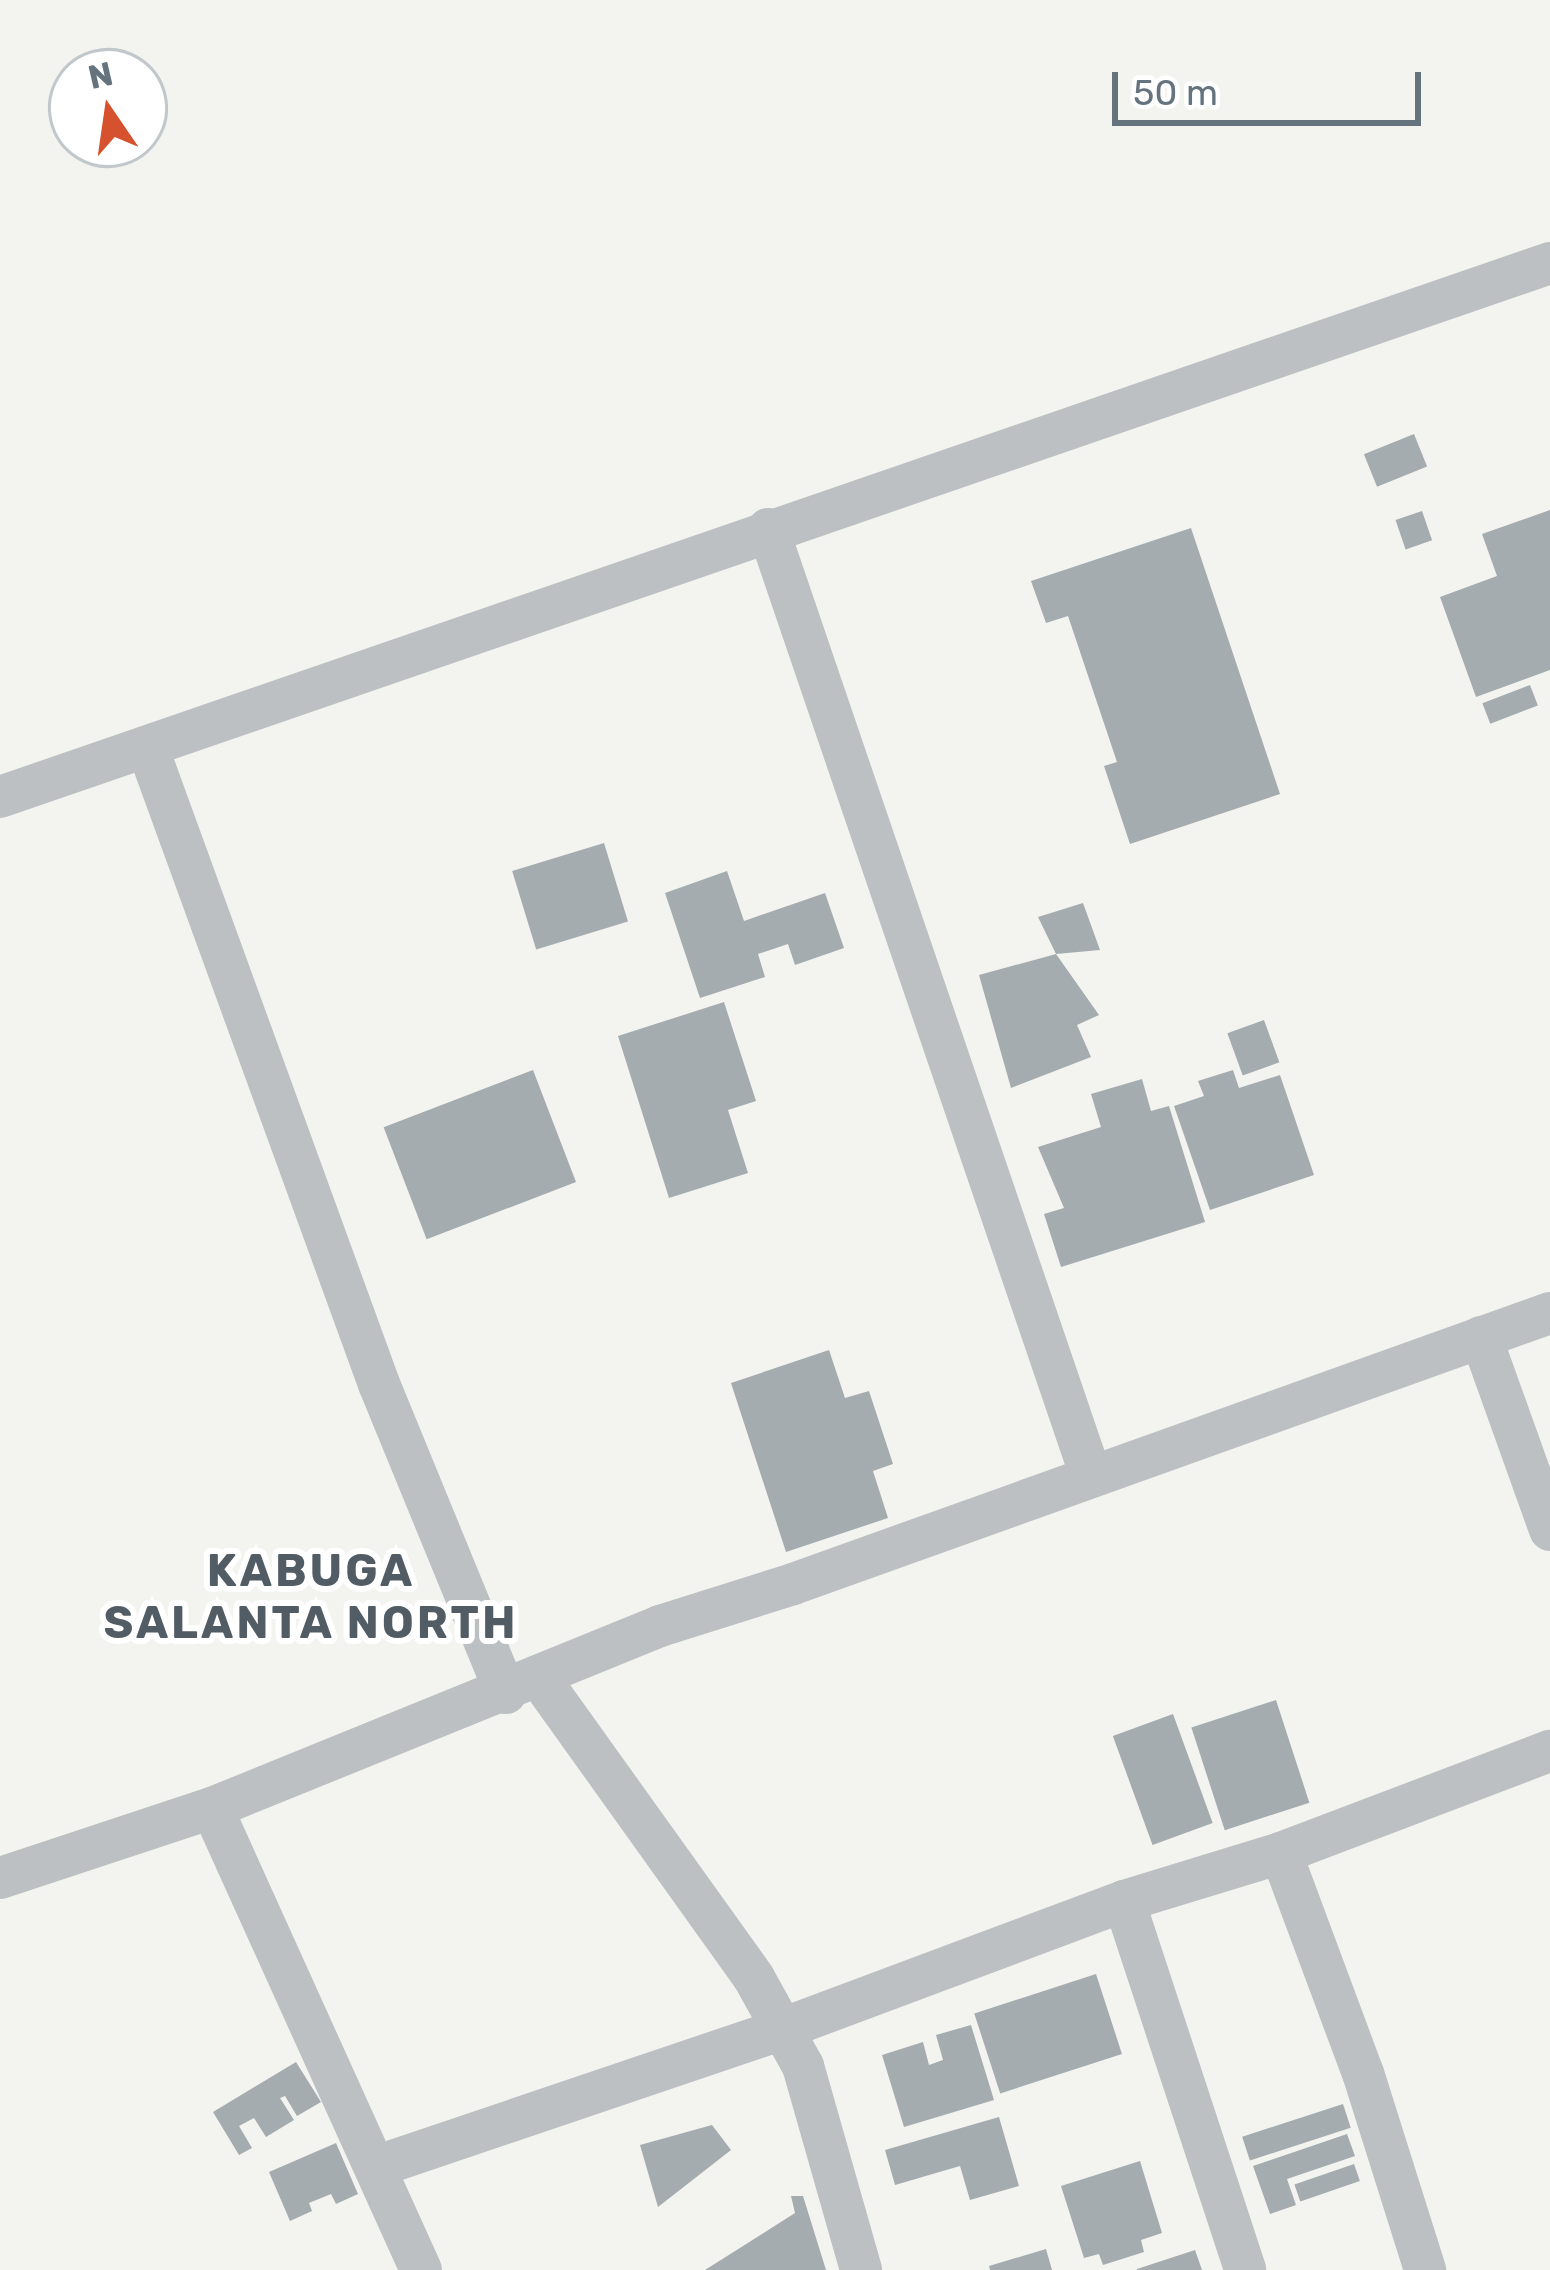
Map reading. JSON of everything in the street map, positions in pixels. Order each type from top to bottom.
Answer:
[{"type":"street","points":[[0,797],[1550,262]]},
{"type":"street","points":[[768,529],[1090,1473]]},
{"type":"street","points":[[148,749],[380,1384],[522,1684],[754,1978],[803,2066],[861,2270]]},
{"type":"street","points":[[0,1879],[212,1808],[661,1626],[794,1584],[1090,1473],[1550,1313]]},
{"type":"street","points":[[1481,1337],[1550,1529]]},
{"type":"street","points":[[375,2168],[782,2029],[1124,1901],[1281,1852],[1550,1751]]},
{"type":"street","points":[[212,1808],[421,2270]]},
{"type":"street","points":[[1281,1852],[1363,2073],[1425,2270]]},
{"type":"street","points":[[1124,1901],[1244,2270]]},
{"type":"building","points":[[1414,434],[1427,466],[1377,487],[1364,454]]},
{"type":"building","points":[[1550,510],[1550,670],[1476,697],[1440,597],[1497,576],[1482,534]]},
{"type":"building","points":[[1422,511],[1432,540],[1406,549],[1396,520]]},
{"type":"building","points":[[1191,528],[1280,794],[1130,844],[1104,766],[1117,762],[1068,616],[1046,623],[1031,581]]},
{"type":"building","points":[[1530,685],[1538,706],[1490,724],[1482,703]]},
{"type":"building","points":[[604,843],[628,921],[536,949],[512,871]]},
{"type":"building","points":[[727,871],[744,921],[825,893],[844,948],[795,965],[788,944],[758,954],[765,977],[700,998],[665,893]]},
{"type":"building","points":[[1083,903],[1100,950],[1056,954],[1038,917]]},
{"type":"building","points":[[1056,954],[1099,1015],[1077,1025],[1091,1057],[1011,1088],[979,975]]},
{"type":"building","points":[[724,1002],[756,1101],[728,1110],[748,1173],[669,1198],[618,1036]]},
{"type":"building","points":[[1264,1020],[1279,1062],[1243,1076],[1227,1033]]},
{"type":"building","points":[[533,1070],[576,1182],[427,1239],[384,1127]]},
{"type":"building","points":[[1233,1070],[1239,1088],[1280,1075],[1314,1175],[1210,1210],[1174,1106],[1204,1096],[1198,1081]]},
{"type":"building","points":[[1142,1079],[1151,1111],[1169,1106],[1205,1222],[1061,1267],[1044,1214],[1064,1208],[1038,1147],[1101,1127],[1091,1094]]},
{"type":"building","points":[[829,1350],[845,1398],[869,1391],[893,1464],[873,1471],[888,1518],[786,1552],[731,1383]]},
{"type":"building","points":[[1276,1700],[1309,1803],[1225,1830],[1191,1728]]},
{"type":"building","points":[[1173,1714],[1213,1823],[1153,1845],[1113,1736]]},
{"type":"building","points":[[1096,1974],[1122,2054],[1000,2093],[974,2014]]},
{"type":"building","points":[[971,2025],[994,2100],[904,2127],[882,2055],[923,2042],[929,2065],[943,2060],[936,2035]]},
{"type":"building","points":[[296,2062],[321,2102],[297,2116],[285,2096],[280,2098],[294,2120],[266,2137],[254,2118],[239,2126],[252,2148],[239,2155],[213,2112]]},
{"type":"building","points":[[1343,2104],[1351,2128],[1250,2161],[1242,2137]]},
{"type":"building","points":[[999,2117],[1019,2186],[970,2200],[960,2166],[895,2185],[885,2150]]},
{"type":"building","points":[[712,2125],[731,2150],[658,2207],[640,2145]]},
{"type":"building","points":[[1347,2134],[1355,2156],[1287,2179],[1296,2205],[1270,2214],[1253,2166]]},
{"type":"building","points":[[336,2143],[358,2194],[336,2204],[331,2194],[309,2203],[312,2211],[290,2221],[269,2172]]},
{"type":"building","points":[[1140,2161],[1162,2233],[1141,2240],[1144,2252],[1103,2265],[1099,2254],[1084,2258],[1061,2186]]},
{"type":"building","points":[[1354,2164],[1360,2181],[1300,2202],[1294,2185]]},
{"type":"building","points":[[791,2196],[803,2196],[826,2270],[705,2270],[795,2213]]},
{"type":"building","points":[[1046,2249],[1052,2270],[990,2270],[989,2266]]},
{"type":"building","points":[[1195,2250],[1202,2270],[1137,2270],[1137,2269]]},
{"type":"district","name":"KABUGA SALANTA NORTH","points":[[311,1597]]}]
